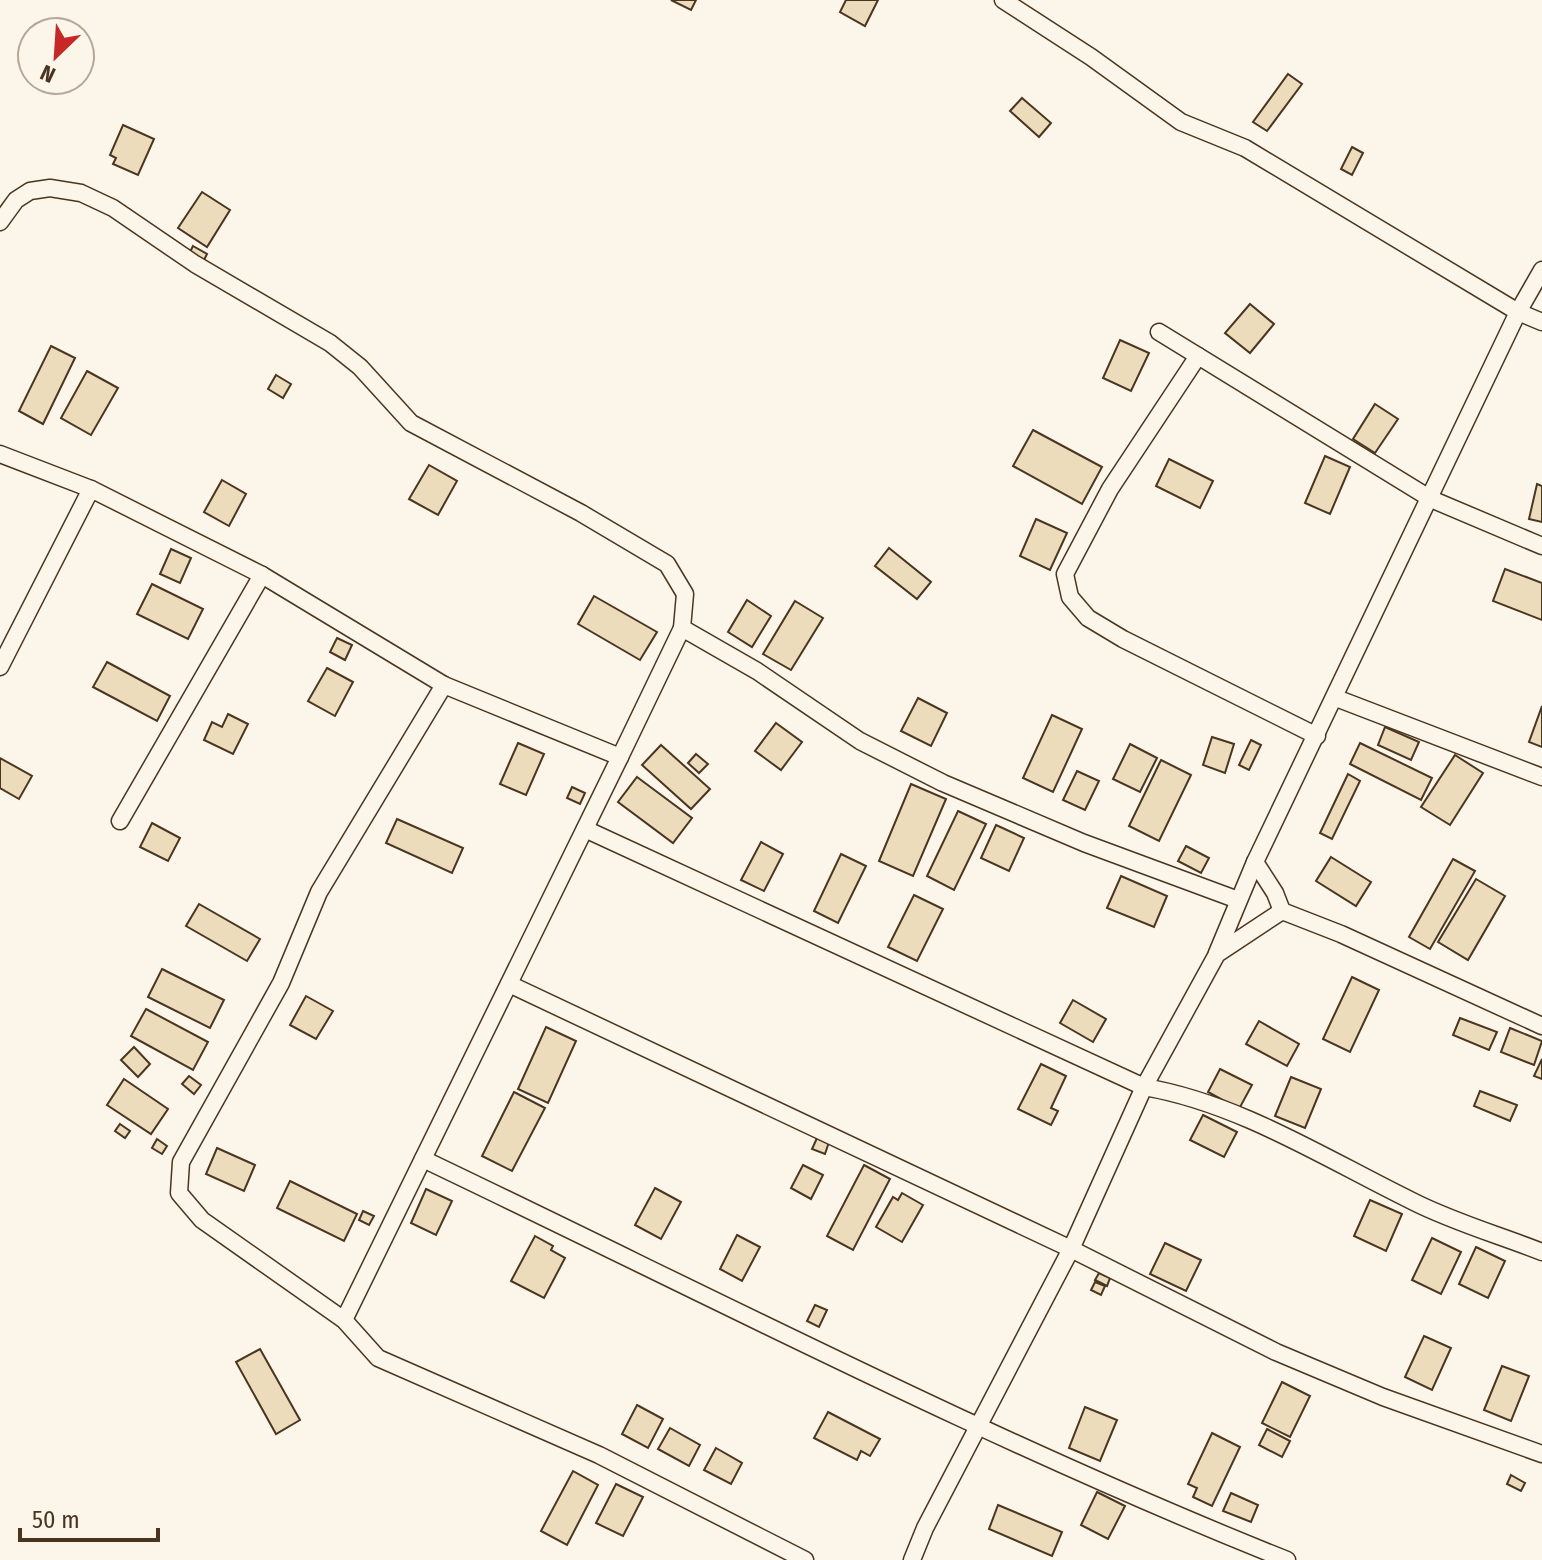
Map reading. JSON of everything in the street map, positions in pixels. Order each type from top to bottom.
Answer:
[{"type":"street","points":[[1003,0],[1091,57],[1181,122],[1245,148],[1518,312],[1542,322]]},
{"type":"street","points":[[0,222],[16,200],[30,191],[50,188],[81,193],[113,208],[195,264],[330,343],[360,367],[411,423],[581,513],[667,564],[685,594],[682,628],[344,1320]]},
{"type":"street","points":[[912,1560],[925,1528],[1071,1249],[1144,1087],[1217,954],[1255,862],[1518,312],[1542,270]]},
{"type":"street","points":[[1159,332],[1431,499],[1542,546]]},
{"type":"street","points":[[1198,356],[1110,489],[1077,550],[1065,574],[1070,597],[1088,618],[1123,639],[1317,736]]},
{"type":"street","points":[[0,454],[91,489],[262,575],[444,685],[620,757]]},
{"type":"street","points":[[0,667],[91,489]]},
{"type":"street","points":[[120,821],[262,575]]},
{"type":"street","points":[[682,628],[757,671],[860,741],[943,783],[1071,838],[1238,900]]},
{"type":"street","points":[[444,685],[319,892],[281,983],[181,1162],[179,1193],[202,1220],[344,1320],[378,1358],[599,1455],[805,1560]]},
{"type":"street","points":[[1336,698],[1542,777]]},
{"type":"street","points":[[585,829],[1144,1087],[1171,1091],[1248,1120],[1415,1203],[1542,1252]]},
{"type":"street","points":[[1255,862],[1275,893],[1282,911],[1341,934],[1542,1026]]},
{"type":"street","points":[[1217,954],[1282,911]]},
{"type":"street","points":[[509,984],[1071,1249],[1276,1352],[1383,1397],[1542,1452]]},
{"type":"street","points":[[423,1159],[981,1425],[1197,1524],[1287,1560]]},
{"type":"street","points":[[1316,1360],[1458,1421],[1542,1452]]},
{"type":"building","points":[[671,0],[696,0],[691,10]]},
{"type":"building","points":[[846,0],[878,0],[865,26],[840,12]]},
{"type":"building","points":[[1288,74],[1302,84],[1267,131],[1253,122]]},
{"type":"building","points":[[1022,98],[1051,123],[1039,137],[1010,111]]},
{"type":"building","points":[[123,125],[154,139],[138,175],[113,164],[116,158],[110,155]]},
{"type":"building","points":[[1352,147],[1363,153],[1352,175],[1341,169]]},
{"type":"building","points":[[202,192],[230,210],[207,247],[178,228]]},
{"type":"building","points":[[193,246],[207,254],[203,262],[189,254]]},
{"type":"building","points":[[1250,304],[1274,324],[1250,353],[1225,333]]},
{"type":"building","points":[[1120,340],[1149,353],[1131,391],[1103,378]]},
{"type":"building","points":[[51,346],[75,358],[43,424],[19,411]]},
{"type":"building","points":[[87,371],[118,388],[91,435],[61,418]]},
{"type":"building","points":[[276,375],[291,384],[283,398],[268,389]]},
{"type":"building","points":[[1375,404],[1398,419],[1375,453],[1353,439]]},
{"type":"building","points":[[1033,430],[1102,467],[1082,504],[1013,466]]},
{"type":"building","points":[[1325,456],[1350,467],[1330,514],[1305,503]]},
{"type":"building","points":[[1169,459],[1213,481],[1200,508],[1156,486]]},
{"type":"building","points":[[429,465],[457,481],[438,515],[409,499]]},
{"type":"building","points":[[222,480],[246,494],[229,526],[204,512]]},
{"type":"building","points":[[1537,484],[1542,486],[1542,522],[1529,519]]},
{"type":"building","points":[[1036,519],[1067,533],[1050,570],[1020,556]]},
{"type":"building","points":[[889,548],[931,582],[917,599],[875,566]]},
{"type":"building","points":[[171,549],[191,558],[180,583],[160,574]]},
{"type":"building","points":[[1505,569],[1542,583],[1542,620],[1493,601]]},
{"type":"building","points":[[152,584],[203,609],[188,639],[137,614]]},
{"type":"building","points":[[594,596],[657,632],[640,660],[578,624]]},
{"type":"building","points":[[747,600],[771,616],[752,647],[728,632]]},
{"type":"building","points":[[795,601],[823,618],[791,670],[763,654]]},
{"type":"building","points":[[337,638],[352,645],[345,660],[330,652]]},
{"type":"building","points":[[107,662],[170,696],[157,721],[93,687]]},
{"type":"building","points":[[327,668],[353,682],[335,716],[308,701]]},
{"type":"building","points":[[918,698],[947,713],[931,746],[901,731]]},
{"type":"building","points":[[1542,706],[1542,747],[1529,742]]},
{"type":"building","points":[[228,714],[248,724],[233,754],[204,740],[212,722],[222,727]]},
{"type":"building","points":[[1052,715],[1082,729],[1053,792],[1023,778]]},
{"type":"building","points":[[776,723],[802,742],[781,770],[755,751]]},
{"type":"building","points":[[1385,727],[1419,742],[1411,760],[1378,745]]},
{"type":"building","points":[[1212,737],[1234,744],[1225,773],[1203,765]]},
{"type":"building","points":[[1251,740],[1261,745],[1249,770],[1239,765]]},
{"type":"building","points":[[518,743],[544,754],[526,795],[500,784]]},
{"type":"building","points":[[1360,743],[1432,778],[1421,800],[1350,764]]},
{"type":"building","points":[[1130,744],[1157,758],[1140,792],[1113,779]]},
{"type":"building","points":[[661,745],[710,789],[691,809],[642,765]]},
{"type":"building","points":[[696,754],[708,764],[699,773],[688,763]]},
{"type":"building","points":[[1455,755],[1483,773],[1450,825],[1421,807]]},
{"type":"building","points":[[0,758],[32,776],[19,799],[0,788]]},
{"type":"building","points":[[1161,760],[1191,775],[1159,841],[1129,826]]},
{"type":"building","points":[[1077,771],[1099,781],[1085,810],[1063,800]]},
{"type":"building","points":[[1348,774],[1360,781],[1332,839],[1320,833]]},
{"type":"building","points":[[637,777],[692,818],[673,843],[618,802]]},
{"type":"building","points":[[911,784],[946,799],[913,876],[879,861]]},
{"type":"building","points":[[572,787],[585,793],[580,804],[567,798]]},
{"type":"building","points":[[958,811],[986,824],[954,890],[927,876]]},
{"type":"building","points":[[397,819],[463,848],[452,873],[386,843]]},
{"type":"building","points":[[152,823],[180,838],[168,861],[140,847]]},
{"type":"building","points":[[996,825],[1024,838],[1009,871],[981,858]]},
{"type":"building","points":[[761,842],[783,854],[764,891],[741,880]]},
{"type":"building","points":[[1186,846],[1209,858],[1201,873],[1178,861]]},
{"type":"building","points":[[841,854],[866,866],[838,923],[814,911]]},
{"type":"building","points":[[1331,857],[1371,882],[1356,906],[1316,881]]},
{"type":"building","points":[[1453,859],[1475,871],[1430,949],[1409,937]]},
{"type":"building","points":[[1121,876],[1167,896],[1154,927],[1107,908]]},
{"type":"building","points":[[1476,879],[1505,896],[1468,960],[1438,942]]},
{"type":"building","points":[[914,895],[943,909],[917,961],[888,947]]},
{"type":"building","points":[[199,904],[260,939],[247,961],[186,926]]},
{"type":"building","points":[[162,969],[224,1000],[210,1028],[148,997]]},
{"type":"building","points":[[1352,977],[1379,990],[1350,1052],[1323,1039]]},
{"type":"building","points":[[306,996],[333,1011],[316,1039],[290,1025]]},
{"type":"building","points":[[1073,1000],[1106,1019],[1093,1042],[1060,1023]]},
{"type":"building","points":[[146,1009],[208,1042],[193,1070],[131,1036]]},
{"type":"building","points":[[1460,1018],[1497,1032],[1489,1050],[1453,1035]]},
{"type":"building","points":[[1259,1021],[1299,1044],[1287,1066],[1246,1044]]},
{"type":"building","points":[[546,1027],[576,1041],[548,1103],[518,1089]]},
{"type":"building","points":[[1510,1028],[1542,1041],[1534,1065],[1501,1052]]},
{"type":"building","points":[[134,1047],[150,1064],[138,1077],[121,1060]]},
{"type":"building","points":[[1542,1059],[1542,1079],[1534,1076]]},
{"type":"building","points":[[1041,1064],[1066,1076],[1051,1108],[1058,1111],[1051,1125],[1018,1109]]},
{"type":"building","points":[[1220,1069],[1252,1085],[1239,1109],[1208,1092]]},
{"type":"building","points":[[189,1076],[201,1085],[194,1094],[182,1084]]},
{"type":"building","points":[[1291,1077],[1321,1089],[1305,1128],[1275,1116]]},
{"type":"building","points":[[124,1079],[168,1109],[151,1134],[107,1105]]},
{"type":"building","points":[[1480,1091],[1517,1105],[1510,1121],[1474,1106]]},
{"type":"building","points":[[514,1092],[545,1108],[512,1171],[482,1156]]},
{"type":"building","points":[[1203,1115],[1237,1132],[1224,1157],[1190,1140]]},
{"type":"building","points":[[120,1124],[130,1131],[125,1138],[115,1131]]},
{"type":"building","points":[[817,1138],[829,1142],[825,1154],[812,1149]]},
{"type":"building","points":[[157,1139],[167,1146],[162,1154],[152,1148]]},
{"type":"building","points":[[217,1148],[255,1165],[244,1191],[206,1174]]},
{"type":"building","points":[[803,1165],[823,1175],[811,1199],[791,1188]]},
{"type":"building","points":[[864,1165],[890,1179],[853,1250],[827,1236]]},
{"type":"building","points":[[290,1181],[357,1214],[344,1241],[277,1208]]},
{"type":"building","points":[[655,1188],[681,1202],[661,1239],[635,1225]]},
{"type":"building","points":[[426,1189],[452,1201],[436,1235],[411,1223]]},
{"type":"building","points":[[902,1193],[923,1205],[902,1242],[876,1227],[893,1197],[898,1200]]},
{"type":"building","points":[[1370,1200],[1402,1214],[1386,1251],[1354,1236]]},
{"type":"building","points":[[363,1211],[374,1216],[369,1225],[359,1220]]},
{"type":"building","points":[[737,1235],[760,1247],[742,1281],[720,1269]]},
{"type":"building","points":[[535,1236],[553,1246],[551,1250],[565,1258],[544,1298],[511,1281]]},
{"type":"building","points":[[1432,1238],[1461,1252],[1441,1294],[1412,1280]]},
{"type":"building","points":[[1165,1243],[1201,1260],[1186,1291],[1150,1274]]},
{"type":"building","points":[[1476,1247],[1505,1261],[1488,1298],[1459,1284]]},
{"type":"building","points":[[1099,1273],[1110,1278],[1107,1286],[1095,1280]]},
{"type":"building","points":[[1095,1282],[1105,1286],[1101,1295],[1091,1290]]},
{"type":"building","points":[[815,1305],[827,1310],[819,1327],[807,1321]]},
{"type":"building","points":[[1424,1336],[1451,1348],[1432,1390],[1405,1377]]},
{"type":"building","points":[[260,1349],[300,1420],[276,1434],[236,1362]]},
{"type":"building","points":[[1502,1366],[1529,1376],[1511,1421],[1484,1410]]},
{"type":"building","points":[[1282,1382],[1310,1396],[1290,1437],[1262,1423]]},
{"type":"building","points":[[637,1405],[663,1419],[648,1448],[622,1434]]},
{"type":"building","points":[[1085,1407],[1117,1420],[1100,1461],[1069,1448]]},
{"type":"building","points":[[828,1412],[880,1439],[870,1456],[861,1451],[857,1460],[814,1438]]},
{"type":"building","points":[[670,1428],[700,1445],[689,1466],[658,1449]]},
{"type":"building","points":[[1267,1429],[1290,1441],[1282,1457],[1259,1445]]},
{"type":"building","points":[[1212,1433],[1240,1447],[1212,1506],[1193,1497],[1197,1488],[1188,1484]]},
{"type":"building","points":[[716,1448],[742,1463],[731,1484],[704,1470]]},
{"type":"building","points":[[573,1471],[598,1485],[567,1545],[541,1531]]},
{"type":"building","points":[[1511,1475],[1525,1483],[1521,1491],[1507,1484]]},
{"type":"building","points":[[616,1484],[643,1497],[623,1536],[596,1523]]},
{"type":"building","points":[[1097,1492],[1125,1506],[1108,1539],[1081,1525]]},
{"type":"building","points":[[1231,1493],[1258,1505],[1251,1522],[1223,1511]]},
{"type":"building","points":[[998,1505],[1062,1532],[1052,1556],[989,1529]]}]
